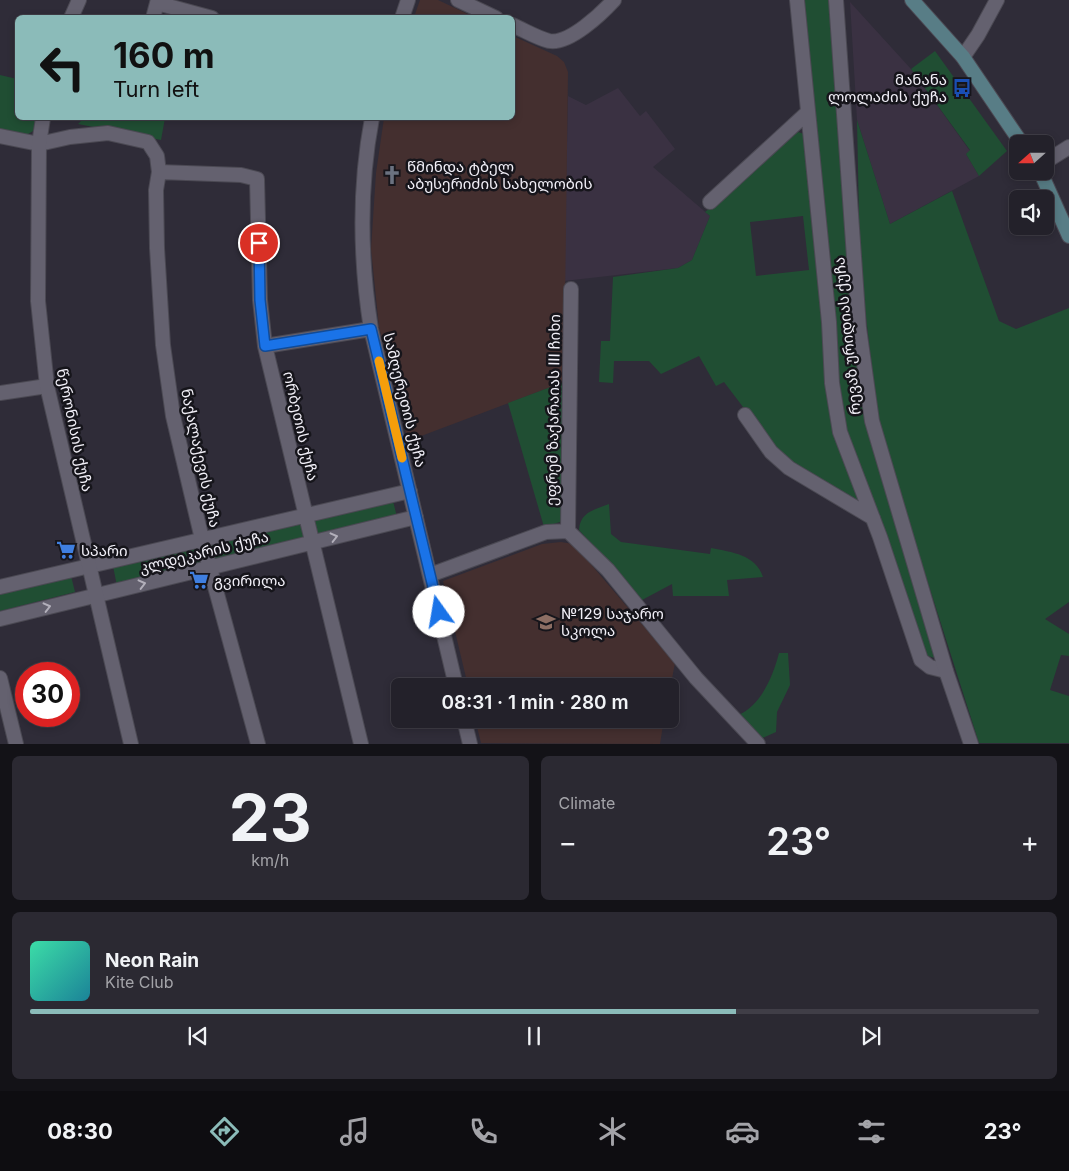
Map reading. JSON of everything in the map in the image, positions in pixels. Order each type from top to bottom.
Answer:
[{"type":"main road","points":[[912,0],[963,57],[1016,135]]},
{"type":"main road","points":[[1044,180],[1069,236]]},
{"type":"street","points":[[72,15],[79,0]]},
{"type":"street","points":[[403,15],[408,0]]},
{"type":"street","points":[[458,0],[490,15]]},
{"type":"street","points":[[515,26],[549,41],[556,41],[585,26],[602,13],[614,0]]},
{"type":"street","points":[[797,0],[829,322],[832,383],[840,432],[873,518],[921,660],[930,667],[946,671]]},
{"type":"street","name":"რევაზ ურიდიას ქუჩა","points":[[836,0],[859,328],[872,421],[946,671],[971,744]]},
{"type":"street","points":[[963,57],[978,35],[997,0]]},
{"type":"street","points":[[154,15],[157,2],[202,15]]},
{"type":"street","points":[[710,202],[807,113]]},
{"type":"street","name":"წერონისის ქუჩა","points":[[43,120],[39,144],[38,301],[47,386],[131,744]]},
{"type":"street","name":"სამღერეთის ქუჩა","points":[[372,120],[367,145],[362,247],[371,329],[454,678]]},
{"type":"street","points":[[0,136],[39,144],[70,137],[108,133],[148,142],[157,156],[159,172]]},
{"type":"street","points":[[1054,156],[1069,147]]},
{"type":"street","name":"ორბეთის ქუჩა","points":[[159,172],[241,175],[257,179],[260,300],[265,346],[361,744]]},
{"type":"street","name":"ნაქალაქევის ქუჩა","points":[[159,172],[156,190],[157,248],[163,344],[173,416],[202,539],[258,744]]},
{"type":"street","name":"ეფრემ ზაქარაიას III ჩიხი","points":[[568,530],[571,289]]},
{"type":"street","points":[[265,346],[371,329]]},
{"type":"street","points":[[0,393],[47,386]]},
{"type":"street","points":[[745,416],[771,452],[789,468],[873,518]]},
{"type":"street","name":"კლდეკარის ქუჩა","points":[[0,587],[410,491]]},
{"type":"street","name":"კლდეკარის ქუჩა","points":[[0,619],[416,516]]},
{"type":"street","points":[[430,575],[546,532],[568,530],[608,570],[696,678],[758,744]]},
{"type":"street","points":[[0,678],[16,744]]},
{"type":"street","points":[[466,728],[470,744]]},
{"type":"shaded area","points":[[420,0],[438,0],[470,15],[415,15]]},
{"type":"shaded area","points":[[850,2],[911,69],[970,151],[966,154],[979,176],[890,224],[857,120]]},
{"type":"shaded area","points":[[515,37],[557,56],[564,62],[568,72],[564,382],[408,441],[379,327],[371,249],[376,173],[384,120],[515,120]]},
{"type":"shaded area","points":[[618,88],[640,116],[646,111],[675,149],[653,167],[710,216],[692,260],[678,268],[564,281],[568,96],[586,105]]},
{"type":"shaded area","name":"№129 საჯარო სკოლა","points":[[561,542],[573,544],[675,663],[672,678],[466,678],[443,581],[542,544]]},
{"type":"shaded area","points":[[477,728],[663,728],[660,744],[481,743]]},
{"type":"green space","points":[[801,0],[831,0],[867,423],[935,658],[928,656],[924,649],[842,423]]},
{"type":"green space","points":[[935,51],[1007,151],[979,176],[966,154],[970,150],[911,69]]},
{"type":"green space","points":[[0,75],[15,79],[15,120],[36,120],[33,131],[25,136],[0,130]]},
{"type":"green space","points":[[82,120],[165,120],[161,140],[78,124]]},
{"type":"green space","points":[[857,120],[890,224],[952,191],[999,321],[1016,329],[1069,308],[1069,602],[1045,619],[1069,634],[1069,656],[1061,655],[1050,690],[1069,696],[1069,743],[979,743],[879,429],[860,265]]},
{"type":"green space","points":[[798,132],[804,134],[831,389],[865,505],[796,469],[775,449],[724,382],[716,386],[699,356],[661,374],[649,361],[614,361],[613,383],[599,382],[601,341],[610,341],[613,277],[678,268],[692,260],[710,216],[705,212]],"holes":[[[803,216],[809,270],[756,276],[750,222]]]},
{"type":"green space","points":[[564,382],[563,521],[544,527],[508,403]]},
{"type":"green space","points":[[392,497],[397,517],[117,586],[113,566]]},
{"type":"green space","points":[[609,504],[611,534],[621,542],[710,554],[711,548],[727,551],[749,559],[760,570],[763,577],[727,580],[729,596],[673,596],[672,584],[642,600],[579,530],[585,515]]},
{"type":"green space","points":[[71,576],[75,592],[0,611],[0,594]]},
{"type":"green space","points":[[779,653],[788,653],[790,685],[777,712],[776,732],[760,739],[738,715],[753,705],[765,689]]},
{"type":"slow traffic","points":[[379,361],[402,458]]},
{"type":"place","name":"მანანა ლოლაძის ქუჩა","points":[[962,88]]},
{"type":"place","name":"წმინდა ტბელ აბუსერიძის სახელობის","points":[[392,175]]},
{"type":"place","name":"სპარი","points":[[66,550]]},
{"type":"place","name":"გვირილა","points":[[199,580]]},
{"type":"place","name":"№129 საჯარო სკოლა","points":[[546,622]]},
{"type":"route","points":[[259,243],[260,300],[265,346],[371,329],[439,612]]}]
